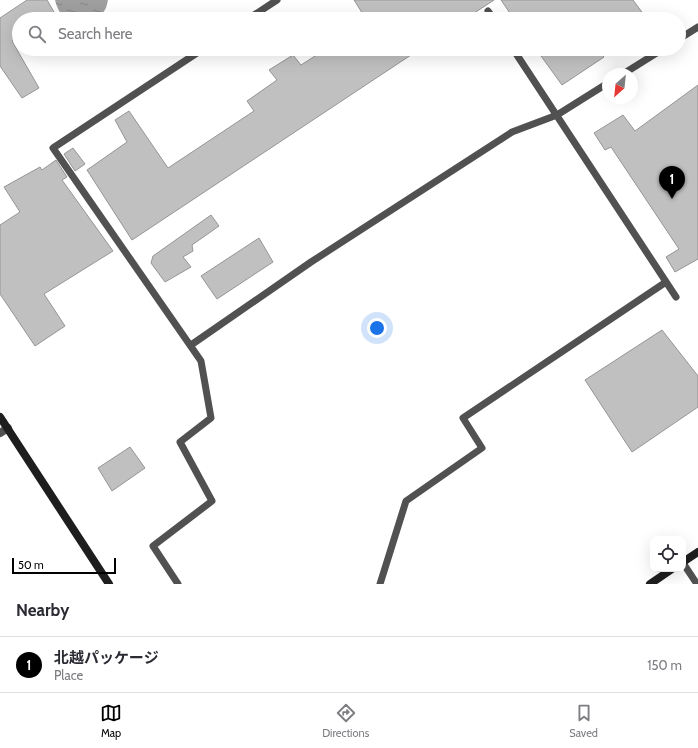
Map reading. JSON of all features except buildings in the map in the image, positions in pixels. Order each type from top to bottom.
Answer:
[{"type":"street","points":[[0,417],[109,584]]},
{"type":"street","points":[[0,433],[8,428]]},
{"type":"street","points":[[686,560],[698,552]]},
{"type":"street","points":[[650,584],[668,572]]},
{"type":"lane","points":[[259,12],[277,0]]},
{"type":"lane","points":[[686,35],[698,28]]},
{"type":"lane","points":[[178,584],[153,546],[212,501],[180,442],[211,418],[201,361],[53,148],[192,56]]},
{"type":"lane","points":[[518,56],[676,297]]},
{"type":"lane","points":[[633,68],[652,56]]},
{"type":"lane","points":[[191,345],[311,262],[512,132],[557,115],[602,87]]},
{"type":"lane","points":[[380,584],[406,501],[482,448],[463,418],[666,282]]},
{"type":"lane","points":[[686,567],[697,584]]},
{"type":"water","points":[[55,0],[108,0],[104,12],[60,12]]},
{"type":"place","name":"北越パッケージ","points":[[672,199]]}]
